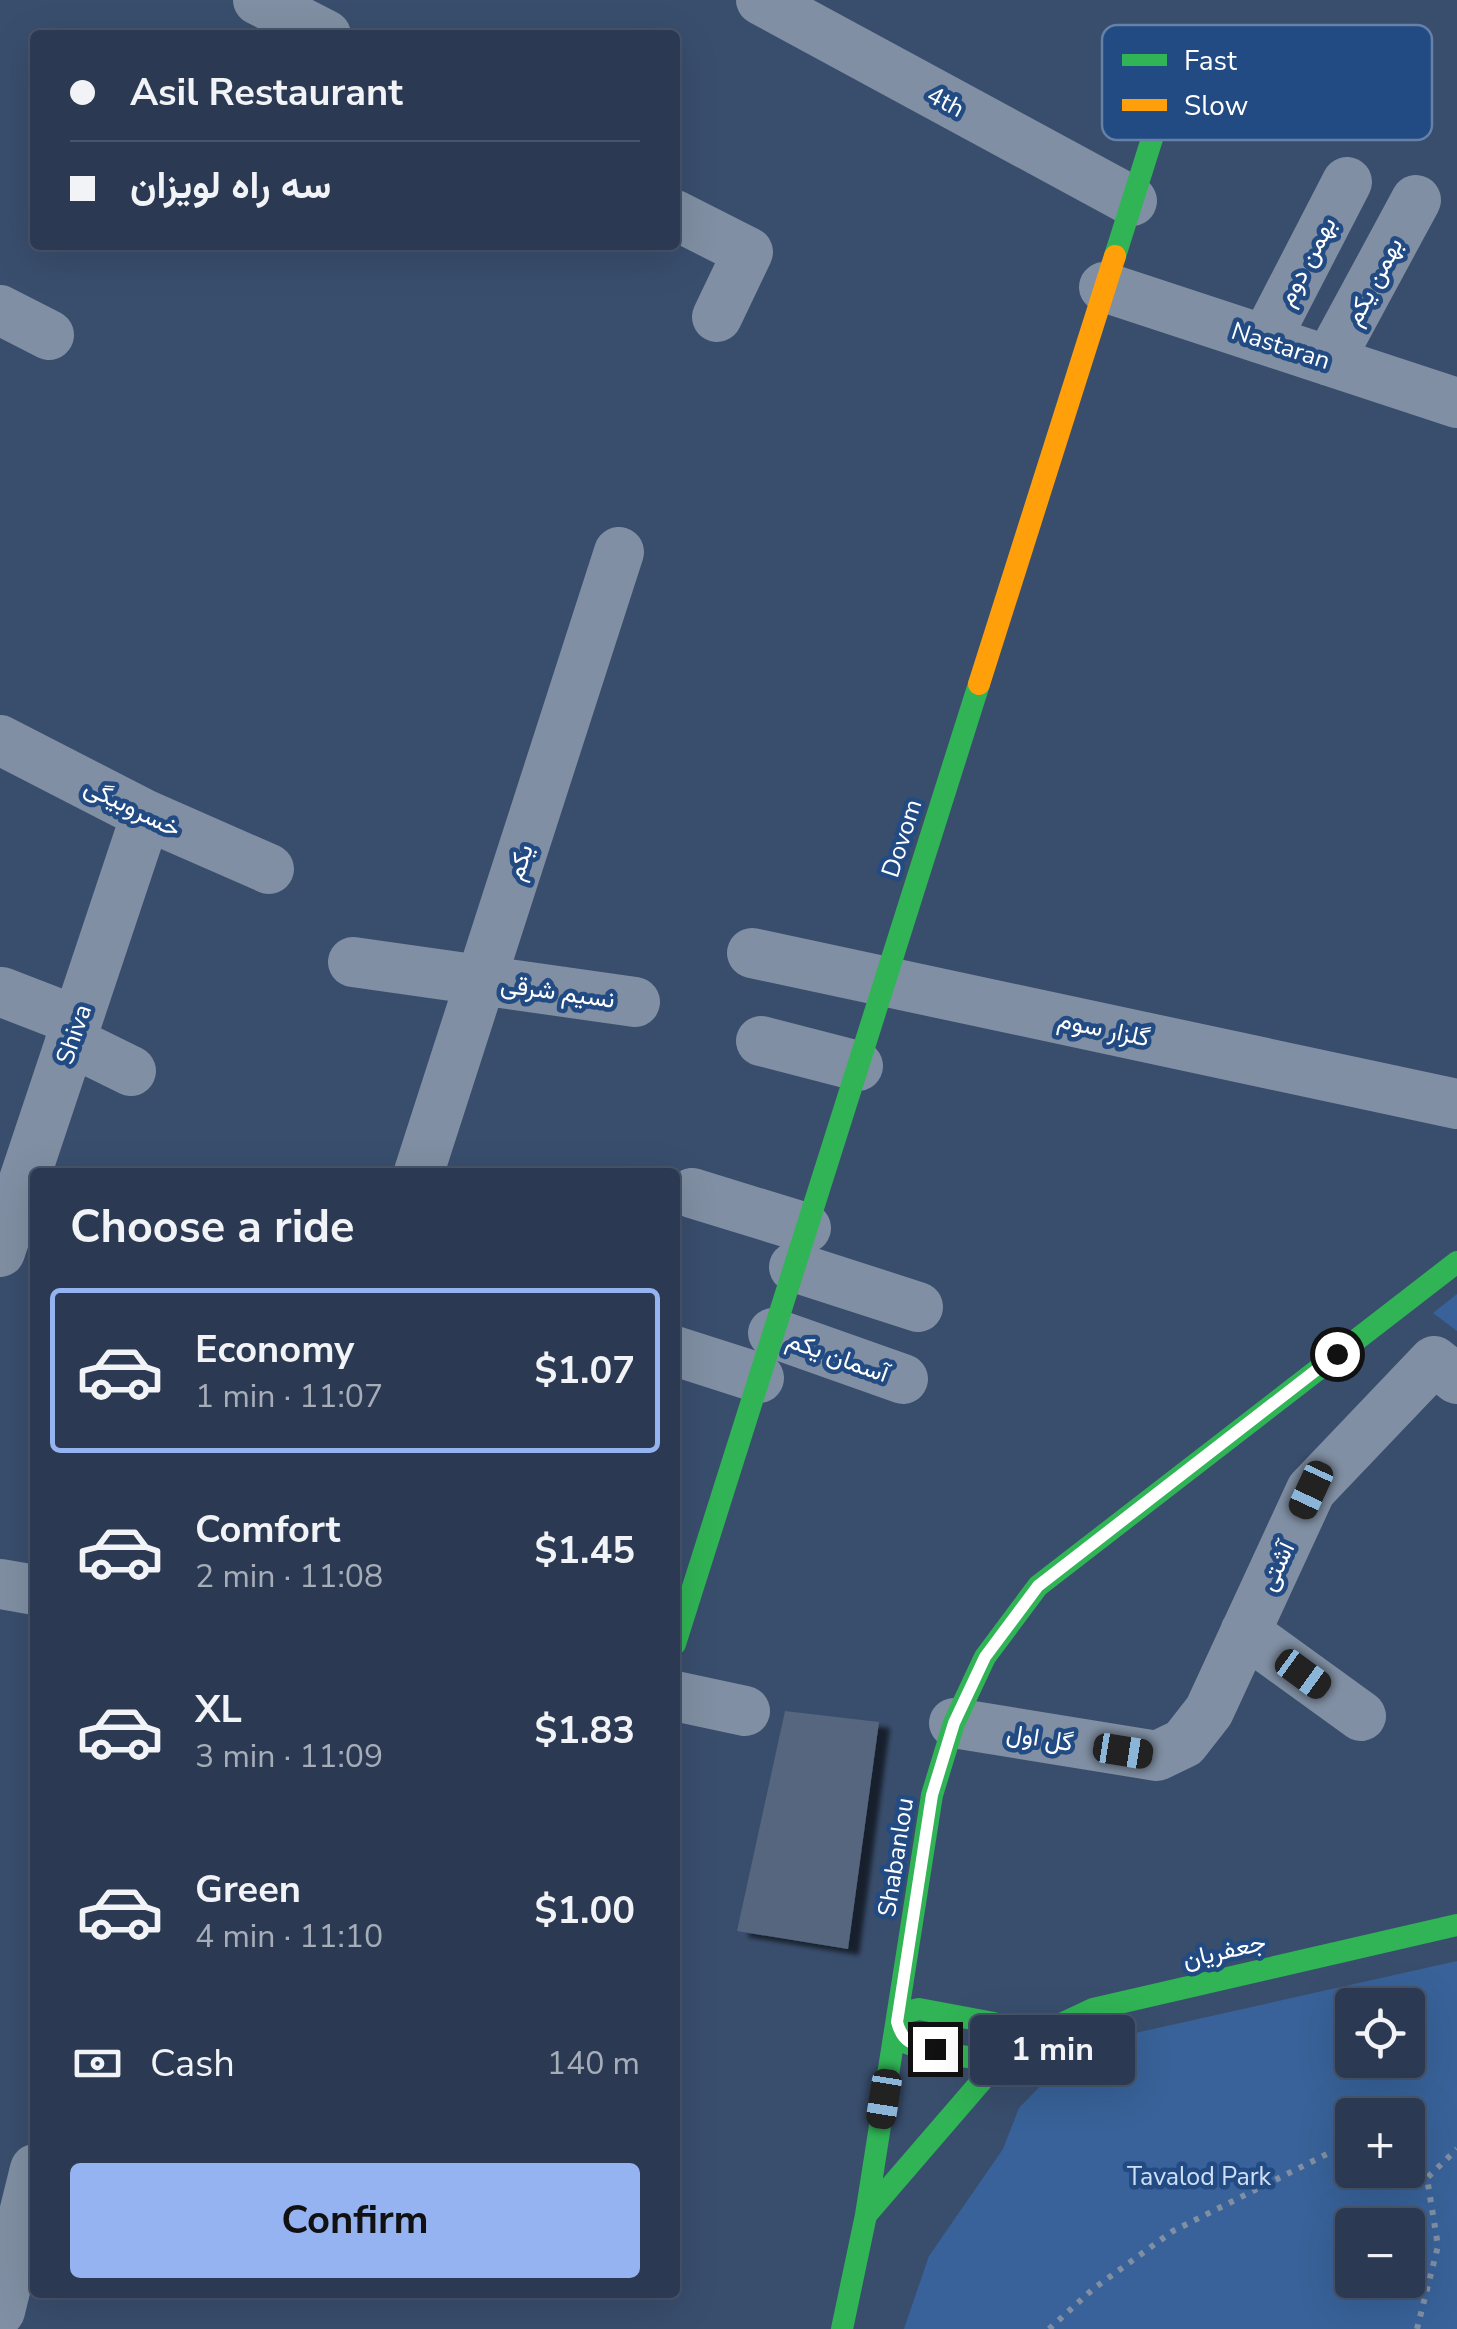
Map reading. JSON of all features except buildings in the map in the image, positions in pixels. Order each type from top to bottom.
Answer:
[{"type":"main road","name":"Dovom","points":[[680,1628],[1151,140]]},
{"type":"main road","name":"Shabanlou","points":[[842,2329],[866,2215],[932,1795],[954,1723],[985,1657],[1038,1586],[1457,1262]]},
{"type":"main road","name":"جعفریان","points":[[1010,2048],[1093,2009],[1457,1925]]},
{"type":"main road","points":[[866,2215],[1010,2048],[1008,2035],[994,2023],[918,2009],[906,2012],[897,2022],[908,2044],[987,2058],[1000,2056],[1010,2048]]},
{"type":"street","points":[[258,0],[316,30]]},
{"type":"street","name":"4th","points":[[761,0],[1132,201]]},
{"type":"street","name":"بهمن دوم","points":[[1266,339],[1347,182]]},
{"type":"street","name":"بهمن یکم","points":[[1330,361],[1416,200]]},
{"type":"street","points":[[680,217],[748,252],[717,317]]},
{"type":"street","name":"Nastaran","points":[[1104,287],[1457,403]]},
{"type":"street","points":[[0,310],[49,335]]},
{"type":"street","name":"یکم","points":[[420,1168],[619,552]]},
{"type":"street","name":"خسروبیگی","points":[[0,740],[146,815],[269,870]]},
{"type":"street","name":"Shiva","points":[[0,1252],[146,815]]},
{"type":"street","name":"گلزار سوم","points":[[752,953],[1457,1104]]},
{"type":"street","name":"نسیم شرقی","points":[[353,962],[635,1002]]},
{"type":"street","points":[[2,992],[74,1031],[131,1070]]},
{"type":"street","points":[[761,1041],[858,1066]]},
{"type":"street","points":[[692,1193],[918,1307]]},
{"type":"street","name":"آسمان یکم","points":[[680,1351],[766,1355],[903,1379]]},
{"type":"street","name":"آشتی","points":[[1184,1743],[1209,1710],[1311,1490],[1445,1370]]},
{"type":"street","points":[[0,1584],[30,1589]]},
{"type":"street","points":[[1245,1632],[1362,1716]]},
{"type":"street","points":[[680,1697],[745,1710]]},
{"type":"street","name":"گل اول","points":[[954,1723],[1156,1756],[1184,1743]]},
{"type":"street","points":[[0,2311],[30,2189]]},
{"type":"path","points":[[1417,2329],[1438,2246],[1426,2178],[1457,2148]]},
{"type":"path","points":[[1049,2329],[1093,2289],[1173,2231],[1335,2151]]},
{"type":"green space","points":[[1457,1294],[1457,1331],[1433,1313]]},
{"type":"green space","name":"Tavalod Park","points":[[1457,1961],[1457,2329],[904,2329],[929,2256],[1003,2149],[1019,2108],[1057,2069],[1104,2040],[1335,1988],[1335,2078],[1425,2078],[1425,1988],[1336,1988]]},
{"type":"traffic: fast","points":[[1115,256],[1152,140]]},
{"type":"traffic: fast","points":[[680,1628],[979,684]]},
{"type":"traffic: fast","points":[[842,2329],[866,2215],[932,1795],[954,1723],[985,1657],[1038,1586],[1457,1262]]},
{"type":"traffic: fast","points":[[866,2215],[1010,2048],[1093,2009],[1457,1925]]},
{"type":"traffic: fast","points":[[919,2009],[994,2023],[1009,2035],[1010,2048],[975,2058],[909,2044],[900,2035],[897,2022],[906,2012],[919,2009]]},
{"type":"traffic: slow","points":[[979,684],[1115,256]]},
{"type":"route","points":[[935,2049],[908,2044],[897,2022],[932,1795],[954,1723],[985,1657],[1038,1586],[1337,1354]]}]
